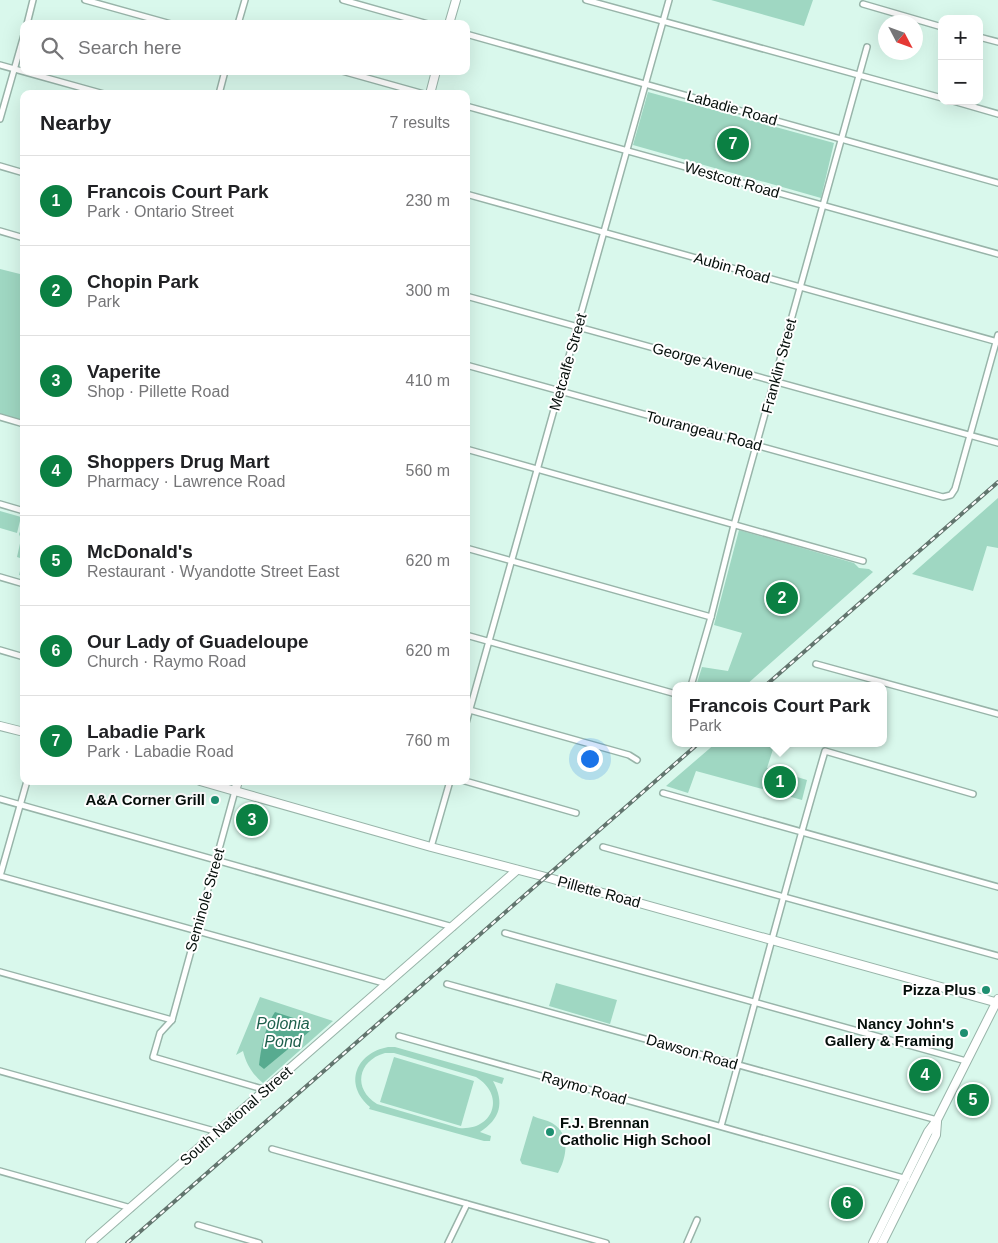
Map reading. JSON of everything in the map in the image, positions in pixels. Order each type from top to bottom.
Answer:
[{"type":"street","points":[[28,20],[33,0]]},
{"type":"street","points":[[85,0],[157,20]]},
{"type":"street","points":[[239,20],[245,0]]},
{"type":"street","points":[[343,0],[414,20]]},
{"type":"street","points":[[451,20],[456,0]]},
{"type":"street","points":[[586,0],[938,97]]},
{"type":"street","name":"Metcalfe Street","points":[[470,703],[538,470],[669,0]]},
{"type":"street","points":[[863,4],[938,25]]},
{"type":"street","name":"Labadie Road","points":[[470,35],[998,182]]},
{"type":"street","points":[[983,38],[998,42]]},
{"type":"street","name":"Franklin Street","points":[[692,682],[867,47]]},
{"type":"street","points":[[0,119],[20,49]]},
{"type":"street","points":[[0,65],[20,71]]},
{"type":"street","points":[[36,75],[90,90]]},
{"type":"street","points":[[220,90],[224,75]]},
{"type":"street","points":[[356,75],[410,90]]},
{"type":"street","points":[[431,90],[435,75]]},
{"type":"street","points":[[967,105],[998,114]]},
{"type":"street","name":"Westcott Road","points":[[470,107],[998,254]]},
{"type":"street","points":[[0,166],[20,172]]},
{"type":"street","name":"Aubin Road","points":[[470,195],[997,342]]},
{"type":"street","points":[[0,232],[20,237]]},
{"type":"street","name":"George Avenue","points":[[470,297],[998,442]]},
{"type":"street","points":[[970,435],[998,335]]},
{"type":"street","name":"Tourangeau Road","points":[[470,366],[943,497],[950,495],[955,489],[970,435]]},
{"type":"street","points":[[0,417],[20,423]]},
{"type":"street","points":[[470,451],[863,561]]},
{"type":"street","points":[[0,504],[20,510]]},
{"type":"street","points":[[470,549],[711,617]]},
{"type":"street","points":[[0,578],[20,583]]},
{"type":"street","points":[[470,636],[672,693]]},
{"type":"street","points":[[0,650],[20,656]]},
{"type":"street","points":[[816,664],[882,682]]},
{"type":"street","points":[[887,684],[998,714]]},
{"type":"street","points":[[470,710],[629,755],[637,760]]},
{"type":"street","points":[[0,726],[20,731]]},
{"type":"street","points":[[721,1126],[756,1002],[771,939],[825,751],[972,794]]},
{"type":"street","points":[[470,782],[576,813]]},
{"type":"street","points":[[26,785],[0,876],[386,984]]},
{"type":"street","name":"Pillette Road","points":[[214,785],[431,847],[998,1001]]},
{"type":"street","name":"Seminole Street","points":[[237,785],[172,1020],[160,1033],[153,1057],[266,1090]]},
{"type":"street","points":[[431,847],[449,785]]},
{"type":"street","points":[[662,793],[998,887]]},
{"type":"street","points":[[0,799],[452,927]]},
{"type":"street","points":[[603,847],[998,956]]},
{"type":"street","name":"South National Street","points":[[90,1243],[517,870]]},
{"type":"street","points":[[506,933],[966,1062]]},
{"type":"street","points":[[0,972],[172,1020]]},
{"type":"street","name":"Dawson Road","points":[[447,984],[937,1120]]},
{"type":"street","points":[[882,1243],[928,1132],[937,1120],[998,1001]]},
{"type":"street","name":"Raymo Road","points":[[399,1036],[909,1180]]},
{"type":"street","points":[[0,1071],[218,1132]]},
{"type":"street","points":[[272,1149],[606,1243]]},
{"type":"street","points":[[0,1171],[131,1208]]},
{"type":"street","points":[[873,1243],[909,1180]]},
{"type":"street","points":[[448,1243],[467,1204]]},
{"type":"street","points":[[688,1243],[697,1220]]},
{"type":"street","points":[[198,1225],[260,1243]]},
{"type":"shaded area","points":[[711,0],[813,0],[804,26]]},
{"type":"shaded area","points":[[648,92],[834,143],[821,198],[633,145]]},
{"type":"shaded area","points":[[0,269],[20,274],[20,421],[0,415]]},
{"type":"shaded area","points":[[998,498],[998,548],[987,546],[973,591],[912,574]]},
{"type":"shaded area","points":[[0,511],[20,517],[17,533],[0,528]]},
{"type":"shaded area","points":[[739,530],[854,563],[859,568],[869,569],[873,572],[749,682],[697,682],[702,667],[728,671],[742,633],[714,625]]},
{"type":"shaded area","points":[[20,544],[20,558],[17,557]]},
{"type":"shaded area","points":[[711,747],[774,747],[767,768],[807,780],[802,800],[696,771],[688,793],[666,786]]},
{"type":"shaded area","points":[[556,983],[617,1000],[610,1024],[549,1006]]},
{"type":"shaded area","points":[[260,997],[333,1021],[263,1083],[250,1069],[243,1051],[236,1055]]},
{"type":"shaded area","points":[[395,1047],[504,1078],[502,1084],[493,1081],[499,1096],[498,1110],[492,1122],[480,1132],[491,1136],[490,1141],[484,1141],[369,1109],[370,1107],[357,1089],[355,1079],[361,1063],[377,1050]],"holes":[[[385,1053],[394,1053],[476,1077],[485,1084],[491,1093],[493,1102],[488,1118],[481,1124],[459,1128],[377,1104],[364,1091],[362,1083],[364,1069],[376,1057]]]},
{"type":"shaded area","points":[[394,1057],[474,1081],[461,1126],[380,1102]]},
{"type":"shaded area","points":[[533,1116],[552,1123],[558,1128],[565,1139],[564,1160],[558,1173],[522,1164],[520,1160]]},
{"type":"water","name":"Polonia Pond","points":[[275,1012],[309,1023],[310,1031],[264,1069],[259,1065],[261,1051],[266,1031]]},
{"type":"railway","points":[[770,682],[998,482]]},
{"type":"railway","points":[[127,1243],[694,747]]},
{"type":"place","name":"Labadie Park","points":[[733,144]]},
{"type":"place","name":"Chopin Park","points":[[782,598]]},
{"type":"place","name":"Francois Court Park","points":[[780,782]]},
{"type":"place","name":"A&A Corner Grill","points":[[215,800]]},
{"type":"place","name":"Vaperite","points":[[252,820]]},
{"type":"place","name":"Pizza Plus","points":[[986,990]]},
{"type":"place","name":"Nancy John's Gallery & Framing","points":[[964,1033]]},
{"type":"place","name":"Shoppers Drug Mart","points":[[925,1075]]},
{"type":"place","name":"McDonald's","points":[[973,1100]]},
{"type":"place","name":"F.J. Brennan Catholic High School","points":[[550,1132]]},
{"type":"place","name":"Our Lady of Guadeloupe","points":[[847,1203]]}]
